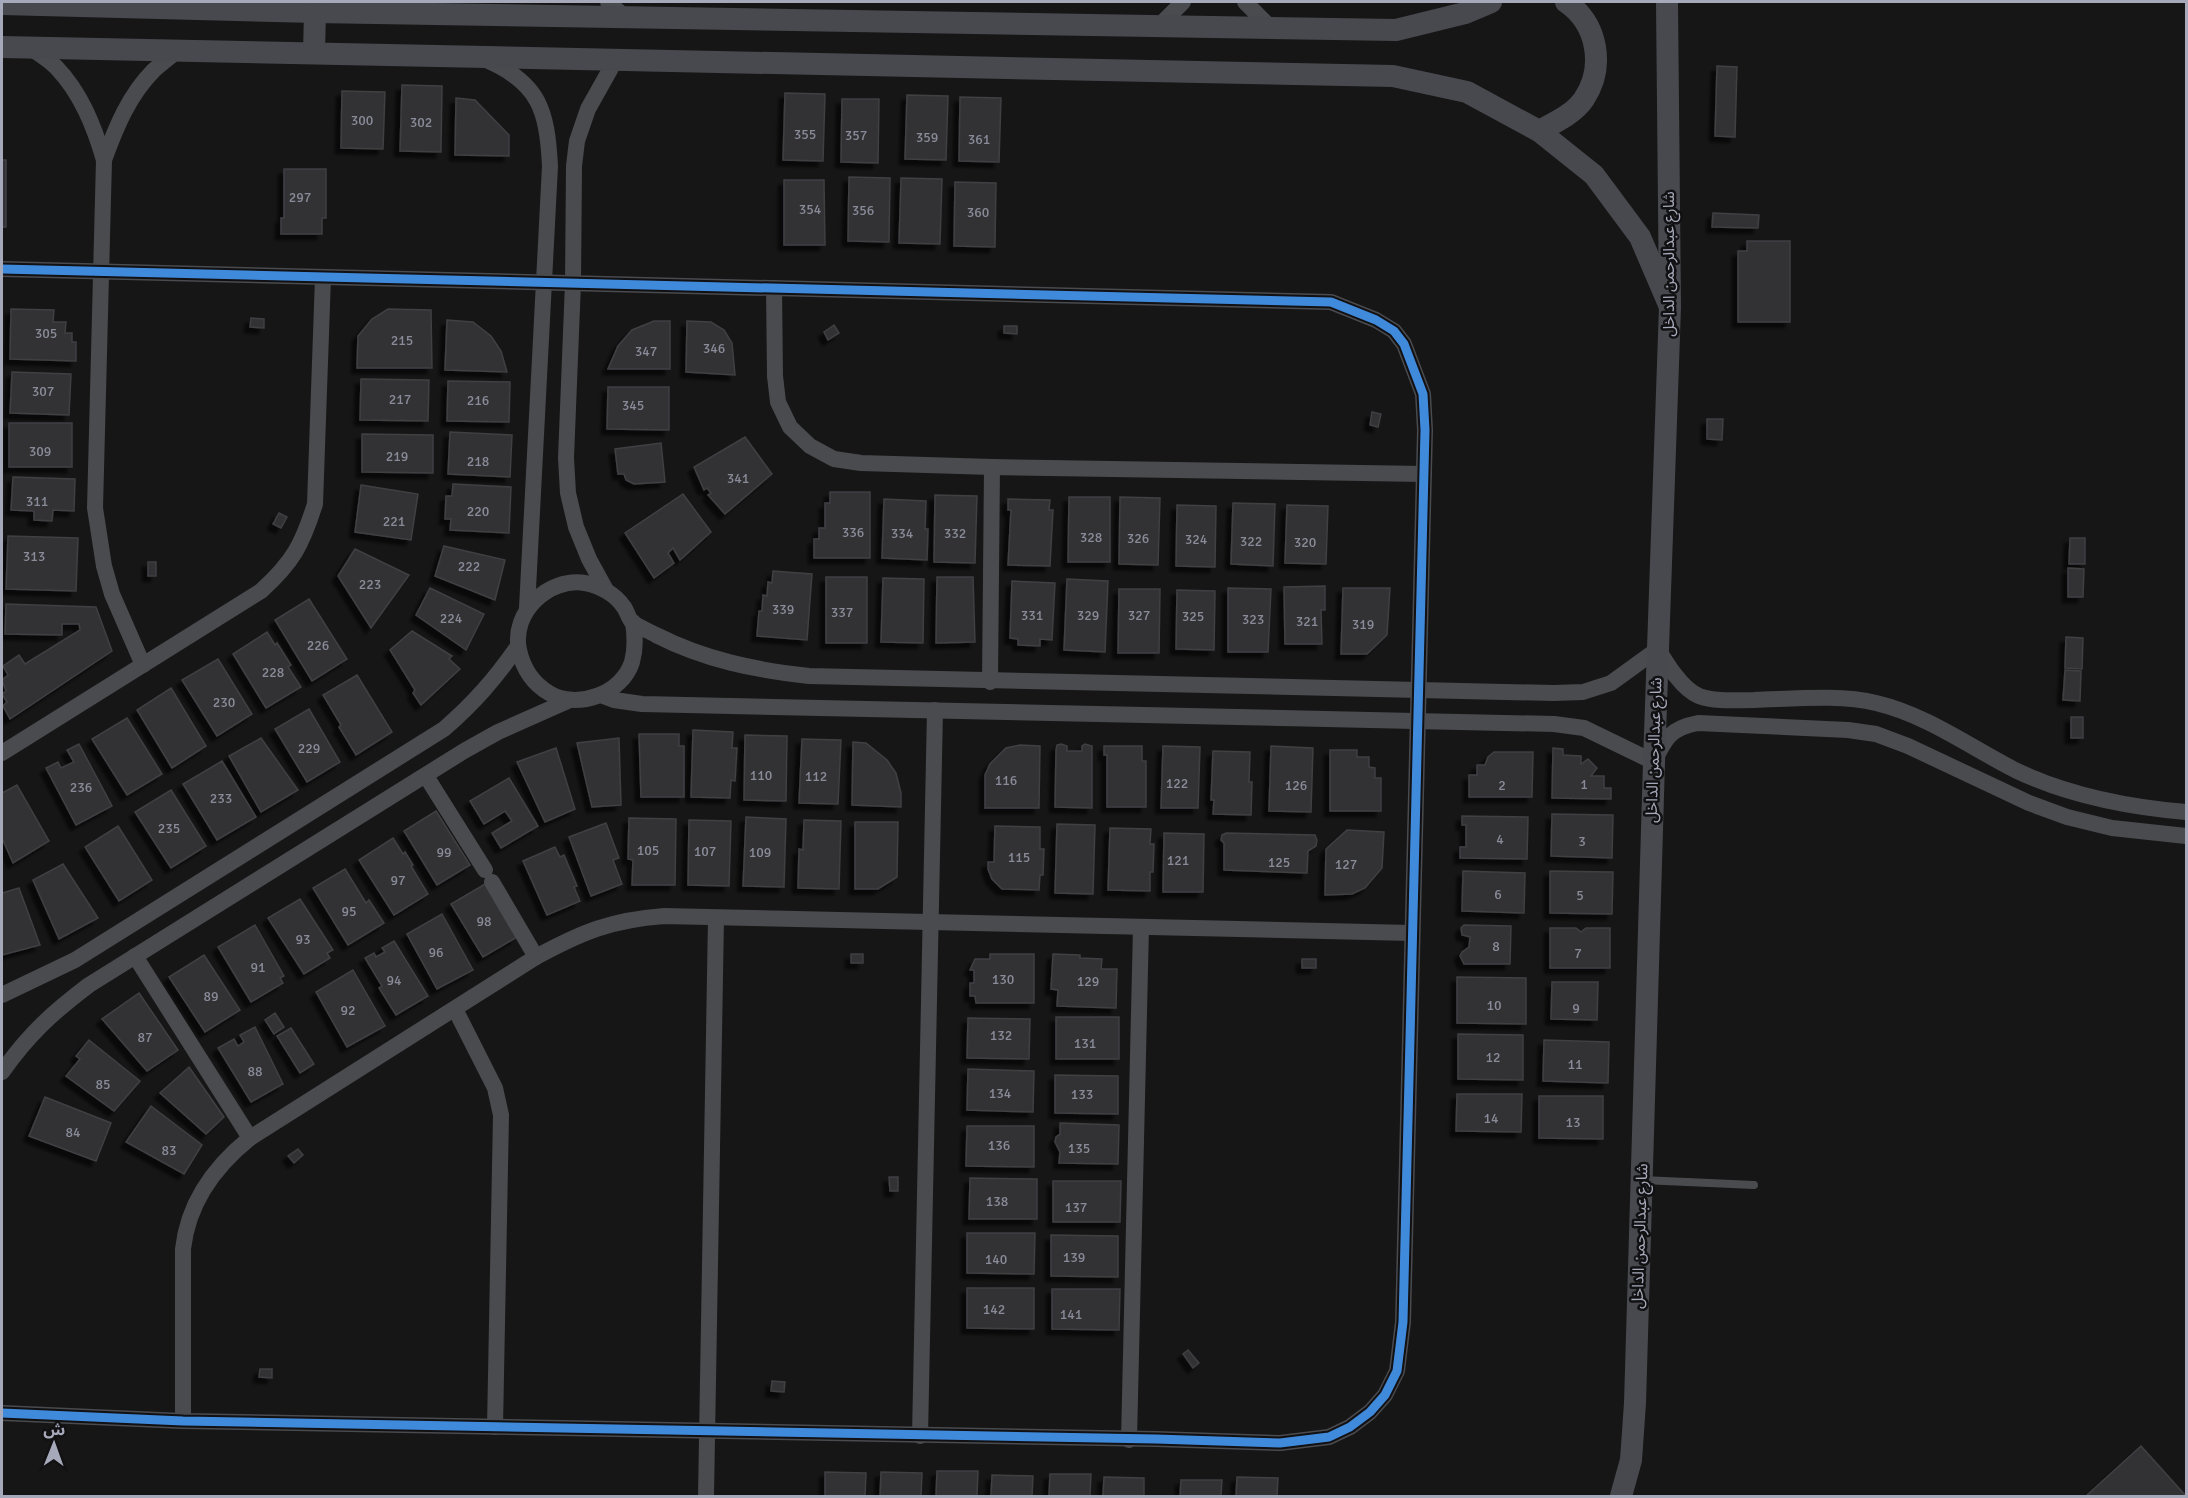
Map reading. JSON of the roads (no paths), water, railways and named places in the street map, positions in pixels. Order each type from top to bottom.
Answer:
[{"type":"street","points":[[483,14],[502,2]]},
{"type":"street","points":[[608,2],[625,17]]},
{"type":"street","points":[[1158,26],[1183,2]]},
{"type":"street","points":[[1245,2],[1271,28]]},
{"type":"street","points":[[2,4],[315,12],[1396,30],[1465,13],[1491,2]]},
{"type":"street","points":[[1539,131],[1562,119],[1583,101],[1595,76],[1597,49],[1587,23],[1566,2]]},
{"type":"street","name":"شارع عبدالرحمن الداخل","points":[[1621,1497],[1631,1460],[1671,307],[1667,2]]},
{"type":"street","points":[[314,52],[315,12]]},
{"type":"street","points":[[28,46],[55,67],[77,94],[94,126],[104,160],[95,508],[104,566],[112,594],[143,665]]},
{"type":"street","points":[[2,47],[1393,76],[1467,92],[1539,131],[1594,176],[1640,237],[1671,307]]},
{"type":"street","points":[[104,160],[116,127],[133,97],[154,70],[180,50]]},
{"type":"street","points":[[477,56],[521,80],[540,105],[548,129],[550,166],[527,608],[519,627],[518,646],[523,666],[534,682],[550,694],[570,700],[601,695],[619,683],[631,665],[636,643],[633,622],[622,604],[606,590],[589,559],[576,527],[568,493],[566,458],[573,283],[574,166],[577,141],[588,109],[616,59]]},
{"type":"street","points":[[2,269],[1330,302],[1376,320],[1394,331],[1404,344],[1423,394],[1424,474],[1403,1322],[1397,1371],[1385,1395],[1370,1412],[1350,1427],[1329,1437],[1280,1443],[183,1421],[2,1413]]},
{"type":"street","points":[[2,753],[261,591],[296,555],[307,531],[315,504],[323,277]]},
{"type":"street","points":[[774,288],[775,376],[778,402],[790,427],[810,446],[834,459],[861,463],[992,467],[1424,474]]},
{"type":"street","points":[[990,682],[992,467]]},
{"type":"street","points":[[527,608],[543,593],[563,584],[585,583],[606,590]]},
{"type":"street","points":[[633,622],[674,644],[717,660],[763,671],[809,676],[990,682],[1583,692],[1611,683],[1658,649],[1674,675],[1699,696],[1730,700],[1830,699],[1874,702],[1905,711],[2016,770],[2054,786],[2112,803],[2187,812]]},
{"type":"street","points":[[2,995],[75,960],[444,729],[472,705],[497,677],[518,646]]},
{"type":"street","points":[[601,695],[614,700],[642,704],[1554,724],[1584,728],[1654,762],[1665,739],[1682,726],[1698,723],[1848,730],[1876,734],[1908,746],[2029,803],[2067,817],[2112,828],[2187,836]]},
{"type":"street","points":[[2,1072],[24,1041],[55,1011],[89,985],[498,732],[570,700]]},
{"type":"street","points":[[920,1436],[935,710]]},
{"type":"street","points":[[426,776],[489,876],[536,957]]},
{"type":"street","points":[[183,1421],[185,1231],[199,1196],[213,1174],[230,1154],[250,1138],[536,957],[591,930],[632,919],[664,916],[1412,933]]},
{"type":"street","points":[[706,1497],[716,918]]},
{"type":"street","points":[[1129,1440],[1141,927]]},
{"type":"street","points":[[135,956],[250,1138]]},
{"type":"street","points":[[455,1009],[495,1088],[501,1114],[495,1427]]},
{"type":"lane","points":[[1642,1180],[1754,1185]]}]
